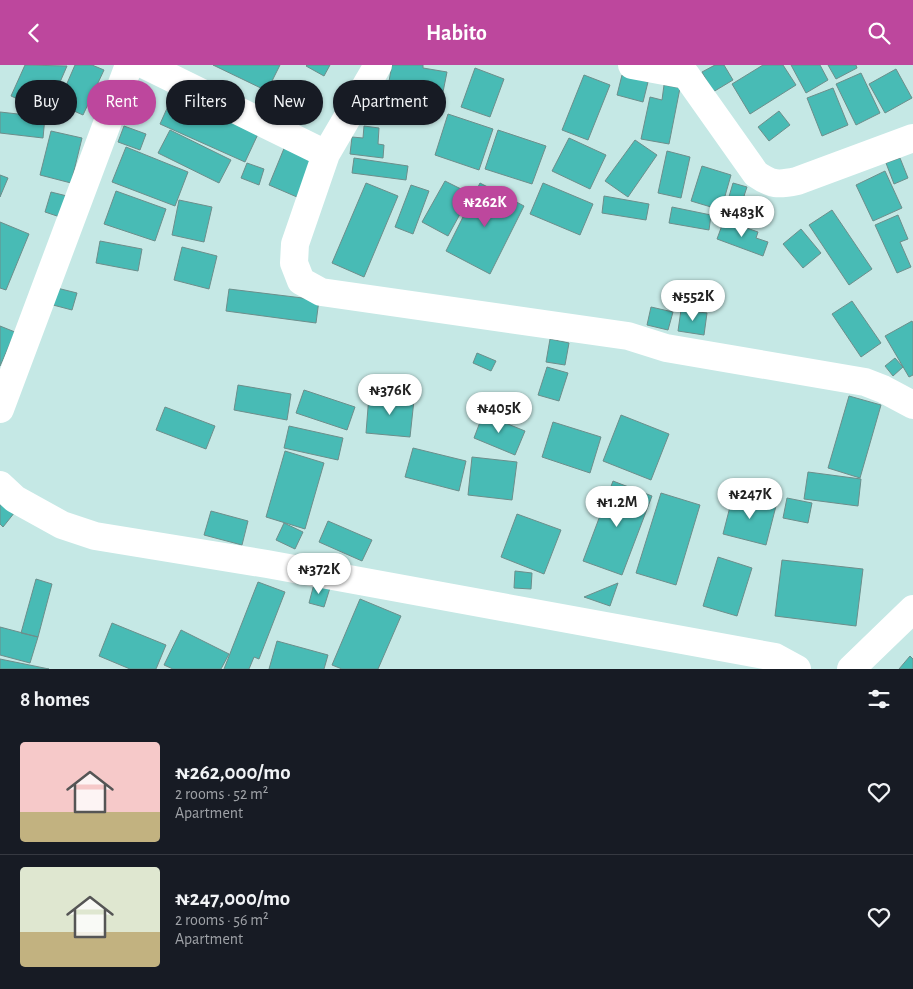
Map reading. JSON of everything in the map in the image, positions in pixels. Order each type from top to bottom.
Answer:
[{"type":"street","points":[[0,409],[128,65]]},
{"type":"street","points":[[145,65],[326,154]]},
{"type":"street","points":[[378,65],[326,154],[294,244],[294,263],[301,281],[321,292],[628,335],[666,349],[865,382],[913,405]]},
{"type":"street","points":[[632,65],[688,70],[756,174],[767,181],[780,184],[797,181],[913,138]]},
{"type":"street","points":[[0,485],[15,499],[62,525],[95,536],[266,564],[775,657],[797,669]]},
{"type":"street","points":[[851,669],[913,609]]},
{"type":"building","points":[[25,65],[67,66],[61,80],[18,80]]},
{"type":"building","points":[[75,65],[92,65],[104,70],[99,80],[87,80],[87,106],[83,115],[77,112],[77,80],[68,80]]},
{"type":"building","points":[[213,65],[280,65],[272,80],[255,80],[255,85]]},
{"type":"building","points":[[307,65],[330,65],[324,76]]},
{"type":"building","points":[[392,65],[423,65],[423,68],[447,72],[445,80],[389,80]]},
{"type":"building","points":[[715,65],[724,65],[733,80],[713,92],[702,72]]},
{"type":"building","points":[[763,65],[783,65],[796,85],[750,114],[732,84]]},
{"type":"building","points":[[791,65],[820,65],[828,80],[806,93]]},
{"type":"building","points":[[828,65],[856,65],[857,68],[836,79]]},
{"type":"building","points":[[475,68],[504,79],[490,117],[461,107]]},
{"type":"building","points":[[896,69],[912,98],[885,113],[869,84]]},
{"type":"building","points":[[861,73],[880,113],[856,125],[836,84]]},
{"type":"building","points":[[584,75],[610,85],[588,140],[562,130]]},
{"type":"building","points":[[622,75],[648,82],[643,102],[617,95]]},
{"type":"building","points":[[664,85],[680,88],[669,144],[641,139],[650,97],[662,100]]},
{"type":"building","points":[[15,87],[15,98],[11,96]]},
{"type":"building","points":[[833,88],[848,125],[822,136],[807,98]]},
{"type":"building","points":[[166,111],[166,125],[243,125],[259,132],[245,162],[160,124]]},
{"type":"building","points":[[779,111],[790,125],[769,141],[758,127]]},
{"type":"building","points":[[0,112],[15,114],[15,125],[44,125],[43,138],[0,133]]},
{"type":"building","points":[[448,114],[493,129],[479,170],[435,155]]},
{"type":"building","points":[[124,126],[146,134],[140,150],[118,142]]},
{"type":"building","points":[[364,126],[379,128],[378,144],[384,145],[383,158],[350,154],[352,137],[363,138]]},
{"type":"building","points":[[170,130],[231,160],[219,183],[158,153]]},
{"type":"building","points":[[498,130],[546,146],[532,184],[485,169]]},
{"type":"building","points":[[51,131],[82,138],[71,183],[40,175]]},
{"type":"building","points":[[569,138],[606,155],[590,189],[552,171]]},
{"type":"building","points":[[635,140],[657,155],[628,197],[605,181]]},
{"type":"building","points":[[285,146],[313,158],[297,197],[269,185]]},
{"type":"building","points":[[126,147],[188,172],[175,206],[112,182]]},
{"type":"building","points":[[667,151],[690,157],[681,198],[658,193]]},
{"type":"building","points":[[354,158],[408,166],[406,180],[352,173]]},
{"type":"building","points":[[900,158],[908,178],[894,184],[886,163]]},
{"type":"building","points":[[247,163],[264,169],[259,185],[241,178]]},
{"type":"building","points":[[702,166],[731,175],[721,210],[691,201]]},
{"type":"building","points":[[885,171],[902,208],[873,221],[856,185]]},
{"type":"building","points":[[0,175],[8,178],[0,197]]},
{"type":"building","points":[[445,181],[471,194],[448,236],[422,222]]},
{"type":"building","points":[[366,183],[398,196],[364,277],[332,263]]},
{"type":"building","points":[[480,183],[524,206],[490,274],[446,251]]},
{"type":"building","points":[[543,183],[593,204],[580,235],[530,214]]},
{"type":"building","points":[[733,183],[747,187],[744,196],[764,202],[757,227],[723,217]]},
{"type":"building","points":[[411,185],[429,191],[413,234],[395,227]]},
{"type":"building","points":[[116,191],[166,209],[155,241],[104,224]]},
{"type":"building","points":[[51,192],[67,196],[60,217],[45,212]]},
{"type":"building","points":[[604,196],[649,204],[646,220],[602,213]]},
{"type":"building","points":[[179,200],[212,207],[204,242],[172,235]]},
{"type":"building","points":[[672,207],[711,215],[709,230],[669,223]]},
{"type":"building","points":[[832,210],[872,269],[849,285],[809,225]]},
{"type":"building","points":[[898,215],[908,239],[900,242],[911,267],[897,273],[875,225]]},
{"type":"building","points":[[724,220],[758,232],[756,238],[768,242],[763,256],[717,239]]},
{"type":"building","points":[[0,222],[29,234],[6,290],[0,288]]},
{"type":"building","points":[[801,229],[821,253],[803,268],[783,244]]},
{"type":"building","points":[[100,241],[142,249],[138,271],[96,263]]},
{"type":"building","points":[[182,247],[217,256],[209,289],[174,280]]},
{"type":"building","points":[[57,288],[77,293],[72,310],[53,305]]},
{"type":"building","points":[[229,289],[319,300],[316,323],[226,311]]},
{"type":"building","points":[[852,301],[881,343],[861,357],[832,314]]},
{"type":"building","points":[[651,307],[673,312],[668,330],[647,325]]},
{"type":"building","points":[[681,310],[707,313],[704,335],[678,331]]},
{"type":"building","points":[[912,321],[913,375],[909,377],[885,336]]},
{"type":"building","points":[[0,326],[15,332],[0,366]]},
{"type":"building","points":[[550,339],[569,343],[565,365],[546,362]]},
{"type":"building","points":[[477,353],[496,361],[491,371],[473,363]]},
{"type":"building","points":[[895,358],[903,367],[893,376],[885,366]]},
{"type":"building","points":[[547,367],[568,373],[559,401],[538,395]]},
{"type":"building","points":[[238,385],[291,394],[287,420],[234,410]]},
{"type":"building","points":[[304,390],[355,407],[347,430],[296,413]]},
{"type":"building","points":[[369,395],[414,400],[410,437],[366,433]]},
{"type":"building","points":[[849,396],[881,405],[860,478],[828,468]]},
{"type":"building","points":[[165,407],[215,426],[206,449],[156,430]]},
{"type":"building","points":[[483,414],[525,431],[515,455],[474,438]]},
{"type":"building","points":[[621,415],[669,434],[651,480],[603,461]]},
{"type":"building","points":[[553,422],[601,437],[590,473],[542,457]]},
{"type":"building","points":[[289,426],[343,438],[338,460],[284,448]]},
{"type":"building","points":[[413,448],[466,461],[459,491],[405,477]]},
{"type":"building","points":[[285,451],[324,463],[305,529],[266,517]]},
{"type":"building","points":[[472,457],[517,462],[512,500],[468,495]]},
{"type":"building","points":[[808,472],[861,479],[858,506],[804,499]]},
{"type":"building","points":[[613,481],[652,496],[622,575],[583,561]]},
{"type":"building","points":[[661,493],[700,505],[676,585],[636,573]]},
{"type":"building","points":[[733,495],[776,506],[766,545],[723,534]]},
{"type":"building","points":[[787,498],[812,503],[808,523],[783,518]]},
{"type":"building","points":[[0,499],[15,512],[3,527],[0,524]]},
{"type":"building","points":[[211,511],[248,521],[242,545],[204,535]]},
{"type":"building","points":[[517,514],[561,530],[544,574],[501,557]]},
{"type":"building","points":[[328,521],[372,540],[362,561],[319,542]]},
{"type":"building","points":[[284,523],[303,532],[295,549],[276,540]]},
{"type":"building","points":[[718,557],[752,568],[737,616],[703,606]]},
{"type":"building","points":[[782,560],[863,569],[856,626],[775,616]]},
{"type":"building","points":[[515,571],[532,573],[531,589],[514,588]]},
{"type":"building","points":[[36,579],[52,584],[38,637],[21,633]]},
{"type":"building","points":[[258,582],[285,592],[259,659],[254,657],[249,669],[224,669]]},
{"type":"building","points":[[618,583],[610,606],[584,597]]},
{"type":"building","points":[[314,584],[330,588],[324,607],[309,603]]},
{"type":"building","points":[[360,599],[401,616],[378,669],[342,669],[332,665]]},
{"type":"building","points":[[112,623],[166,645],[156,669],[130,669],[99,656]]},
{"type":"building","points":[[0,627],[38,637],[30,663],[0,655]]},
{"type":"building","points":[[181,630],[229,654],[221,669],[173,669],[164,665]]},
{"type":"building","points":[[277,641],[328,655],[324,669],[269,669]]},
{"type":"building","points":[[910,656],[913,659],[913,669],[899,669]]},
{"type":"building","points":[[0,659],[49,669],[0,669]]}]
